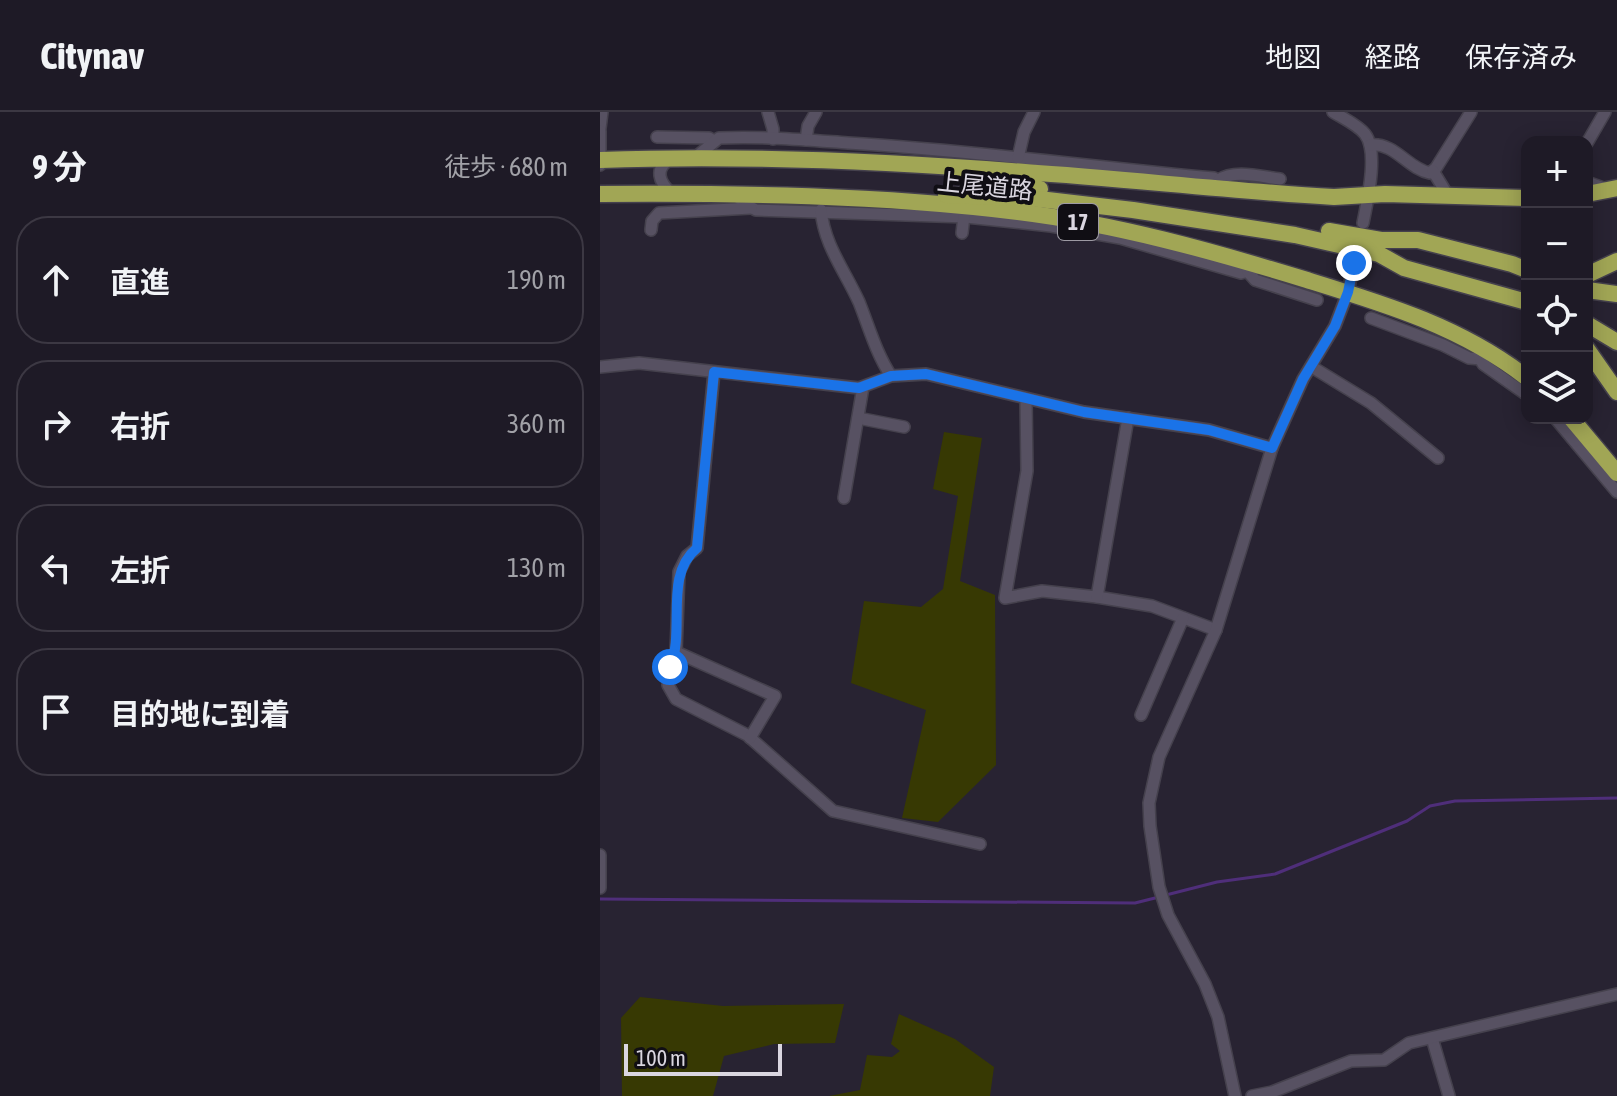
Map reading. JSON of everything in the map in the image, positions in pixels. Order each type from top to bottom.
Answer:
[{"type":"highway","name":"上尾道路","points":[[600,162],[672,157],[832,161],[1225,185],[1334,197],[1447,194],[1519,198]]},
{"type":"highway","points":[[832,161],[1218,212],[1381,240],[1418,240],[1521,268]]},
{"type":"highway","points":[[1593,193],[1613,189]]},
{"type":"highway","name":"上尾道路","points":[[600,194],[791,195],[899,201],[1021,212],[1162,239],[1256,270],[1348,292],[1416,315],[1473,343],[1521,374]]},
{"type":"highway","points":[[791,195],[1012,197],[1156,213],[1342,244],[1379,254],[1404,268],[1521,300]]},
{"type":"highway","points":[[1593,272],[1617,261]]},
{"type":"highway","points":[[1593,291],[1617,294]]},
{"type":"highway","points":[[1593,328],[1617,342]]},
{"type":"highway","points":[[1589,352],[1617,392]]},
{"type":"highway","points":[[1576,424],[1617,473]]},
{"type":"street","points":[[600,162],[602,112]]},
{"type":"street","points":[[768,112],[773,139]]},
{"type":"street","points":[[806,140],[808,126],[816,112]]},
{"type":"street","points":[[1018,158],[1024,132],[1034,112]]},
{"type":"street","points":[[1333,112],[1368,140],[1385,145],[1422,171],[1433,171]]},
{"type":"street","points":[[1433,171],[1471,112]]},
{"type":"street","points":[[1591,136],[1605,112]]},
{"type":"street","points":[[657,137],[709,138],[714,141]]},
{"type":"street","points":[[696,157],[714,141],[728,137],[936,148],[1225,185],[1223,176],[1233,174],[1272,176]]},
{"type":"street","points":[[1363,223],[1371,164],[1368,140]]},
{"type":"street","points":[[671,193],[661,184],[659,173],[664,162],[672,157]]},
{"type":"street","points":[[1433,171],[1447,194]]},
{"type":"street","points":[[1593,184],[1613,189]]},
{"type":"street","points":[[735,194],[756,210],[964,216],[1120,238],[1241,273],[1256,270],[1255,280],[1317,300]]},
{"type":"street","points":[[651,230],[652,221],[659,213],[751,208]]},
{"type":"street","points":[[821,210],[821,220],[835,259],[858,300],[874,343],[891,376]]},
{"type":"street","points":[[962,233],[964,216]]},
{"type":"street","points":[[1235,1096],[1218,1017],[1205,984],[1168,915],[1159,887],[1149,803],[1159,757],[1216,630],[1272,448],[1286,413],[1335,326],[1348,292],[1354,263]]},
{"type":"street","points":[[1371,318],[1469,358],[1481,359]]},
{"type":"street","points":[[1473,343],[1483,364],[1521,391]]},
{"type":"street","points":[[600,367],[639,363],[845,387],[863,387],[891,376],[926,374],[1026,399],[1209,430],[1272,448]]},
{"type":"street","points":[[1312,367],[1371,403],[1438,458]]},
{"type":"street","points":[[714,372],[697,548],[687,556],[679,572],[676,652],[668,685],[676,699],[750,738],[833,811],[980,844]]},
{"type":"street","points":[[844,498],[863,387]]},
{"type":"street","points":[[1026,399],[1027,471],[1005,598],[1042,591],[1097,597],[1152,606],[1216,630]]},
{"type":"street","points":[[858,418],[904,427]]},
{"type":"street","points":[[1097,597],[1128,418]]},
{"type":"street","points":[[1560,424],[1617,492]]},
{"type":"street","points":[[1141,715],[1183,618]]},
{"type":"street","points":[[676,652],[775,696],[750,738]]},
{"type":"street","points":[[600,855],[600,888]]},
{"type":"street","points":[[1252,1096],[1272,1092],[1351,1061],[1384,1060],[1409,1043],[1617,994]]},
{"type":"street","points":[[1432,1038],[1449,1096]]},
{"type":"shaded area","points":[[944,432],[982,438],[960,581],[995,595],[996,765],[938,822],[902,818],[926,710],[851,683],[864,601],[921,607],[943,589],[958,496],[933,489]]},
{"type":"shaded area","points":[[640,997],[723,1006],[844,1004],[835,1043],[774,1044],[724,1056],[713,1096],[622,1096],[621,1018]]},
{"type":"shaded area","points":[[899,1014],[955,1039],[994,1067],[990,1096],[829,1096],[860,1090],[867,1055],[892,1057],[900,1051],[891,1044]]},
{"type":"waterway","points":[[1166,895],[1217,882],[1275,874],[1407,821],[1430,806],[1455,801],[1617,798]]},
{"type":"waterway","points":[[600,899],[1135,903],[1159,897]]},
{"type":"route","points":[[670,667],[676,652],[679,572],[687,556],[697,548],[714,372],[859,388],[891,376],[926,374],[1084,412],[1209,430],[1272,448],[1303,379],[1335,326],[1348,292],[1354,263]]}]
